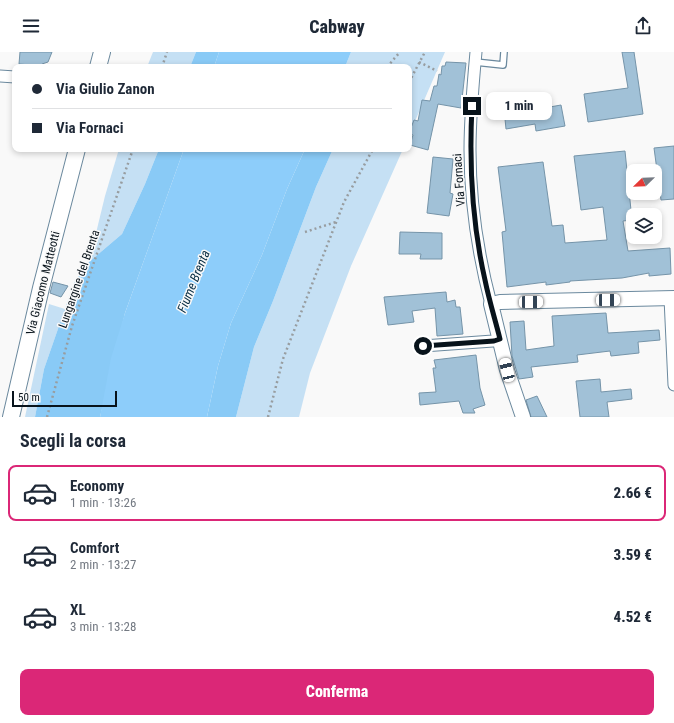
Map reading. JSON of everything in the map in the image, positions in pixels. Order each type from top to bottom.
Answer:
[{"type":"main road","points":[[99,64],[102,52]]},
{"type":"main road","name":"Via Giacomo Matteotti","points":[[11,417],[41,288],[76,152]]},
{"type":"street","name":"Via Fornaci","points":[[476,57],[470,132],[471,181],[480,256],[491,304]]},
{"type":"street","points":[[0,76],[12,78]]},
{"type":"street","points":[[523,417],[507,370],[491,304],[500,302],[672,298],[674,385]]},
{"type":"street","points":[[423,346],[494,341],[500,339]]},
{"type":"lane","points":[[476,57],[503,65],[504,52]]},
{"type":"path","points":[[163,64],[167,52]]},
{"type":"path","points":[[389,64],[400,52]]},
{"type":"path","points":[[412,77],[424,52]]},
{"type":"path","points":[[420,62],[437,70]]},
{"type":"path","name":"Lungargine del Brenta","points":[[47,417],[72,326],[132,152]]},
{"type":"path","points":[[268,417],[283,358],[344,202],[371,152]]},
{"type":"path","points":[[305,232],[337,222]]},
{"type":"shaded area","points":[[153,52],[196,52],[191,64],[148,64]]},
{"type":"shaded area","points":[[196,52],[219,52],[215,64],[191,64]]},
{"type":"shaded area","points":[[351,52],[445,52],[412,128],[412,64],[346,64]]},
{"type":"shaded area","points":[[118,152],[158,152],[122,234],[89,262],[105,196]]},
{"type":"shaded area","points":[[158,152],[183,152],[125,313],[100,417],[35,417],[44,369],[74,283],[89,262],[122,234]]},
{"type":"shaded area","points":[[304,152],[332,152],[316,187],[254,347],[236,417],[207,417],[218,366],[231,323],[262,255],[287,189]]},
{"type":"shaded area","points":[[332,152],[402,152],[351,266],[310,373],[299,417],[236,417],[254,347],[316,187]]},
{"type":"shaded area","points":[[49,304],[65,309],[44,369],[35,417],[25,417]]},
{"type":"water","points":[[219,52],[351,52],[346,64],[215,64]]},
{"type":"water","name":"Fiume Brenta","points":[[183,152],[304,152],[287,189],[262,255],[231,323],[218,366],[207,417],[100,417],[111,358],[125,313]]},
{"type":"building","points":[[20,52],[52,52],[48,62],[42,64],[19,64]]},
{"type":"building","points":[[622,52],[634,52],[643,114],[588,122],[584,94],[628,88]]},
{"type":"building","points":[[446,62],[466,63],[461,108],[438,104],[428,150],[412,146],[412,125],[414,120],[418,121],[422,100],[430,101],[434,86],[437,86],[439,74],[441,75],[442,66],[445,66]]},
{"type":"building","points":[[533,104],[533,110],[561,105],[565,126],[536,131],[535,124],[506,129],[504,109]]},
{"type":"building","points":[[674,146],[674,199],[662,200],[662,164],[656,164],[654,148]]},
{"type":"building","points":[[625,151],[626,200],[630,200],[631,208],[626,208],[626,221],[623,221],[628,251],[670,248],[671,274],[649,276],[649,273],[622,278],[570,281],[546,285],[546,282],[507,287],[502,232],[506,231],[498,167],[543,162],[552,226],[563,225],[565,243],[607,240],[603,207],[581,210],[574,156]]},
{"type":"building","points":[[433,157],[453,159],[450,193],[453,194],[449,216],[427,213]]},
{"type":"building","points":[[400,232],[442,233],[442,259],[420,259],[421,254],[399,254]]},
{"type":"building","points":[[53,282],[68,286],[61,297],[50,293]]},
{"type":"building","points":[[446,292],[447,302],[455,300],[456,307],[460,307],[463,334],[437,336],[435,308],[412,311],[414,322],[388,325],[384,297]]},
{"type":"building","points":[[606,313],[608,333],[659,330],[660,340],[638,342],[639,353],[611,356],[610,351],[577,355],[578,362],[531,367],[533,377],[519,379],[512,356],[510,322],[524,321],[526,350],[554,346],[552,316]]},
{"type":"building","points":[[476,355],[480,388],[485,405],[473,409],[475,413],[463,413],[459,401],[420,405],[419,393],[436,392],[433,368],[436,368],[434,360]]},
{"type":"building","points":[[600,379],[601,392],[631,389],[632,399],[607,402],[609,417],[580,417],[576,381]]},
{"type":"building","points":[[537,396],[547,417],[531,417],[526,400]]},
{"type":"route","points":[[423,346],[494,341],[500,339],[480,256],[474,209],[470,151],[472,106]]}]
